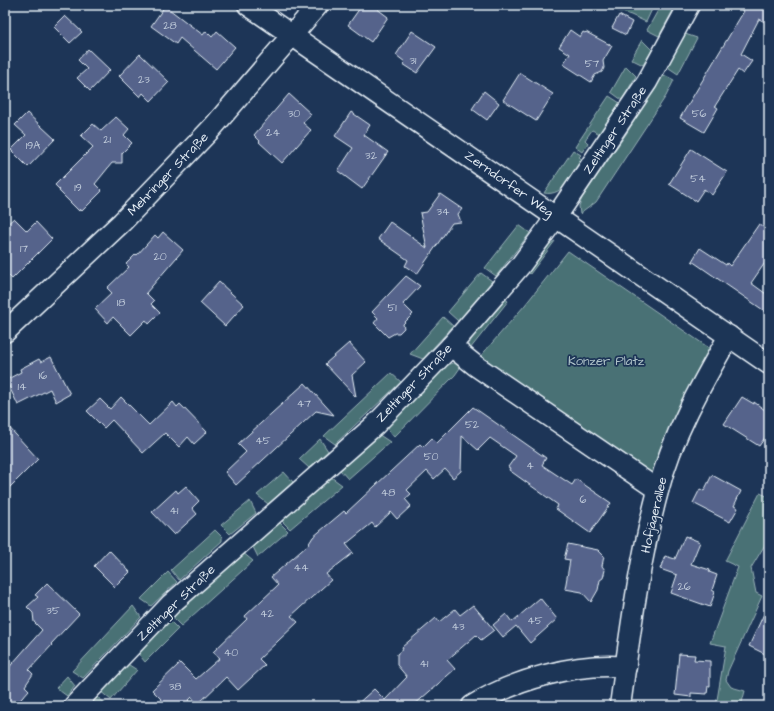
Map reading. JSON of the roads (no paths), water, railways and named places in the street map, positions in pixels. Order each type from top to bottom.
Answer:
[{"type":"street","name":"Zerndorfer Weg","points":[[248,5],[769,364]]},
{"type":"street","name":"Mehringer Straße","points":[[5,332],[128,216],[213,127],[318,5]]},
{"type":"street","name":"Zeltinger Straße","points":[[74,706],[171,604],[375,425],[451,346],[520,266],[556,217],[647,82],[689,5]]},
{"type":"street","name":"Hofjägerallee","points":[[620,706],[648,533],[658,490],[675,443],[706,377],[729,336]]},
{"type":"street","points":[[451,346],[476,366],[658,490]]},
{"type":"street","points":[[472,706],[515,686],[556,673],[593,667],[626,667]]},
{"type":"park label","name":"Konzer Platz","points":[[606,361]]}]
